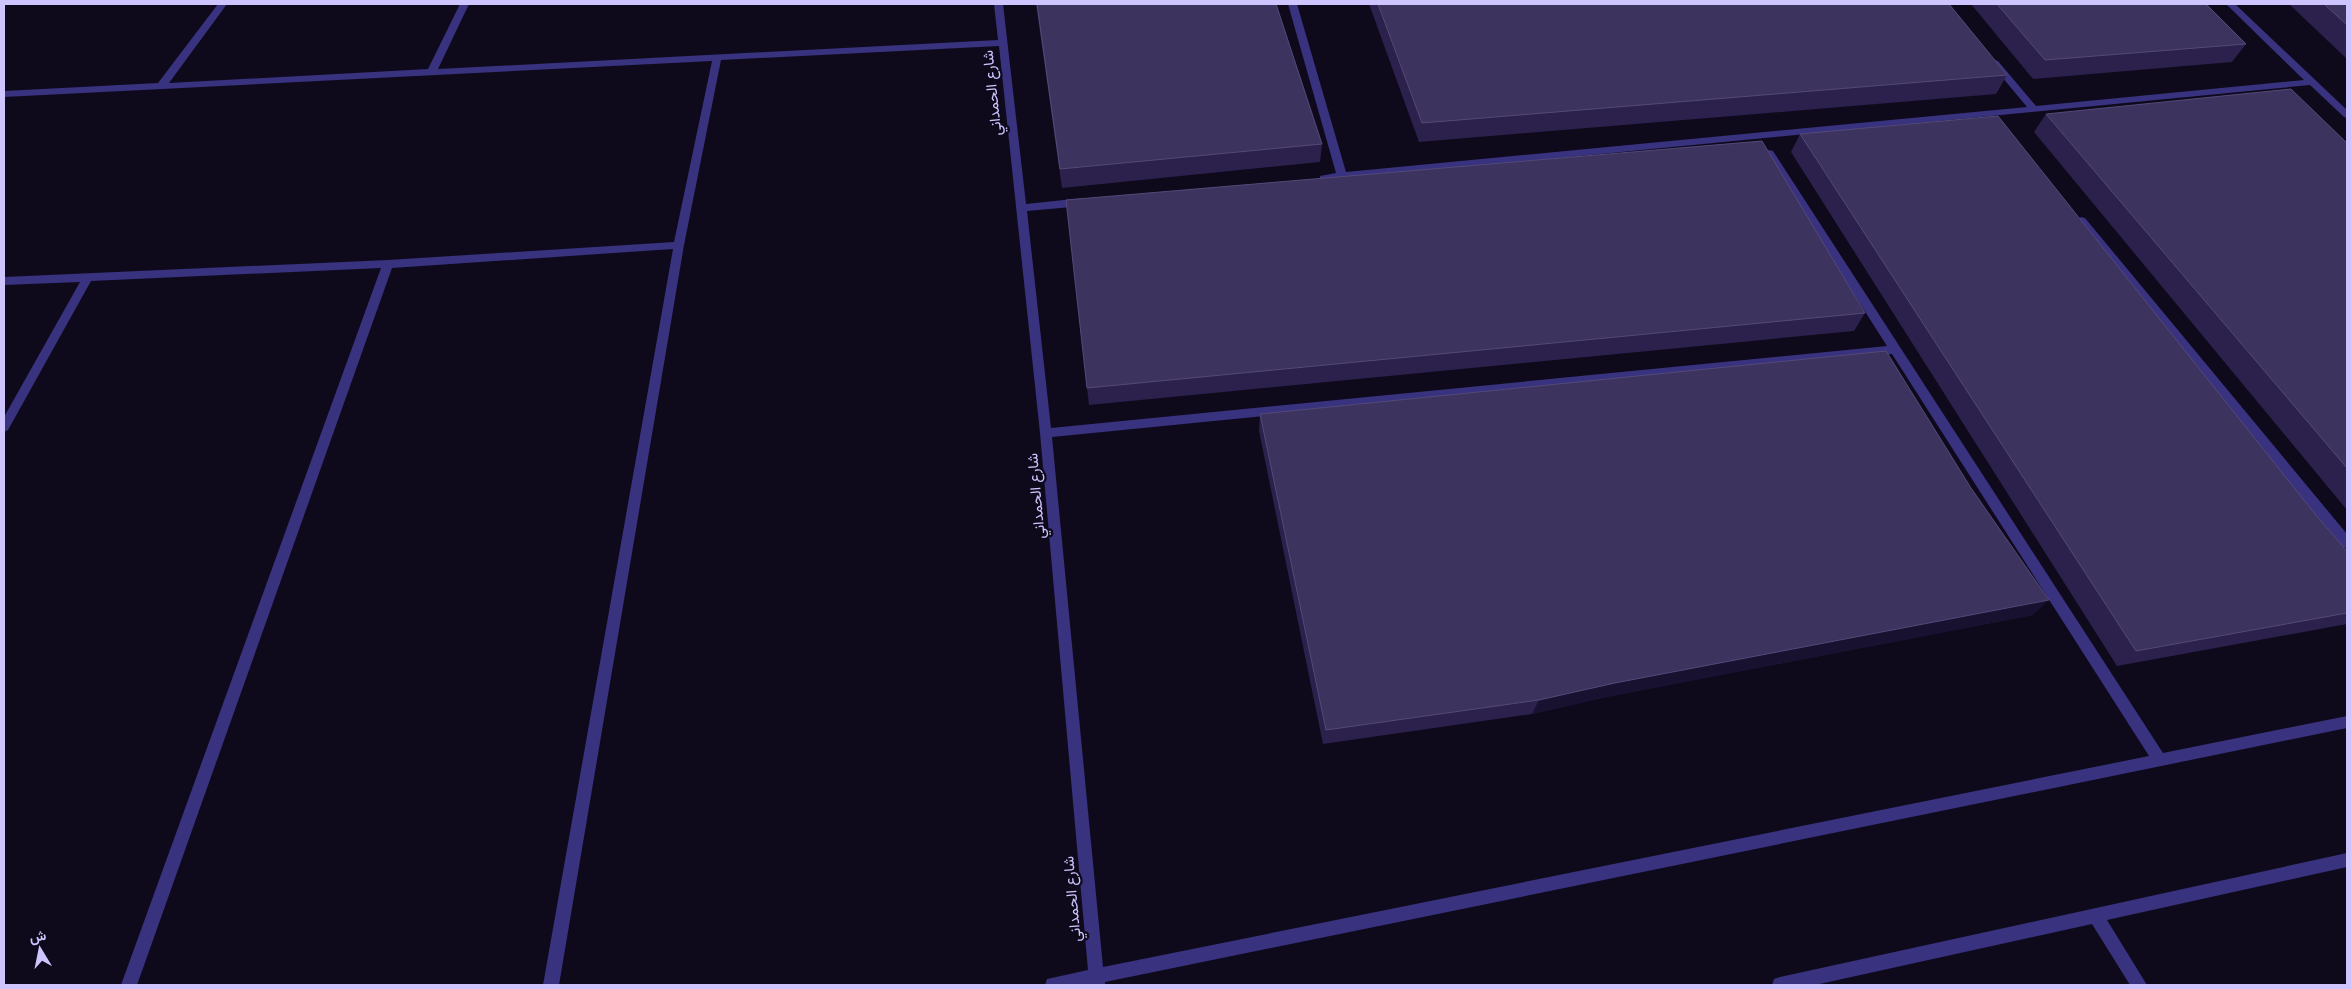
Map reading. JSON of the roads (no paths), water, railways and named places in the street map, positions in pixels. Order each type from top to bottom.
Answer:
[{"type":"street","points":[[161,86],[222,4]]},
{"type":"street","points":[[432,72],[464,4]]},
{"type":"street","name":"شارع الحمداني","points":[[999,4],[1046,433],[1096,981]]},
{"type":"street","points":[[1292,4],[1342,177]]},
{"type":"street","points":[[2230,4],[2347,116]]},
{"type":"street","points":[[4,94],[1003,43]]},
{"type":"street","points":[[1990,56],[2034,109]]},
{"type":"street","points":[[551,985],[679,245],[717,58]]},
{"type":"street","points":[[1312,180],[1758,136],[1995,117],[2034,109],[2312,82]]},
{"type":"street","points":[[1758,136],[2160,762]]},
{"type":"street","points":[[1021,208],[1099,201]]},
{"type":"street","points":[[2074,213],[2347,542]]},
{"type":"street","points":[[4,281],[388,264],[679,245]]},
{"type":"street","points":[[129,985],[388,264]]},
{"type":"street","points":[[4,428],[88,277]]},
{"type":"street","points":[[1046,433],[1895,349]]},
{"type":"street","points":[[1053,985],[1096,981],[2347,722]]},
{"type":"street","points":[[1780,985],[2347,860]]},
{"type":"street","points":[[2095,915],[2139,985]]}]
